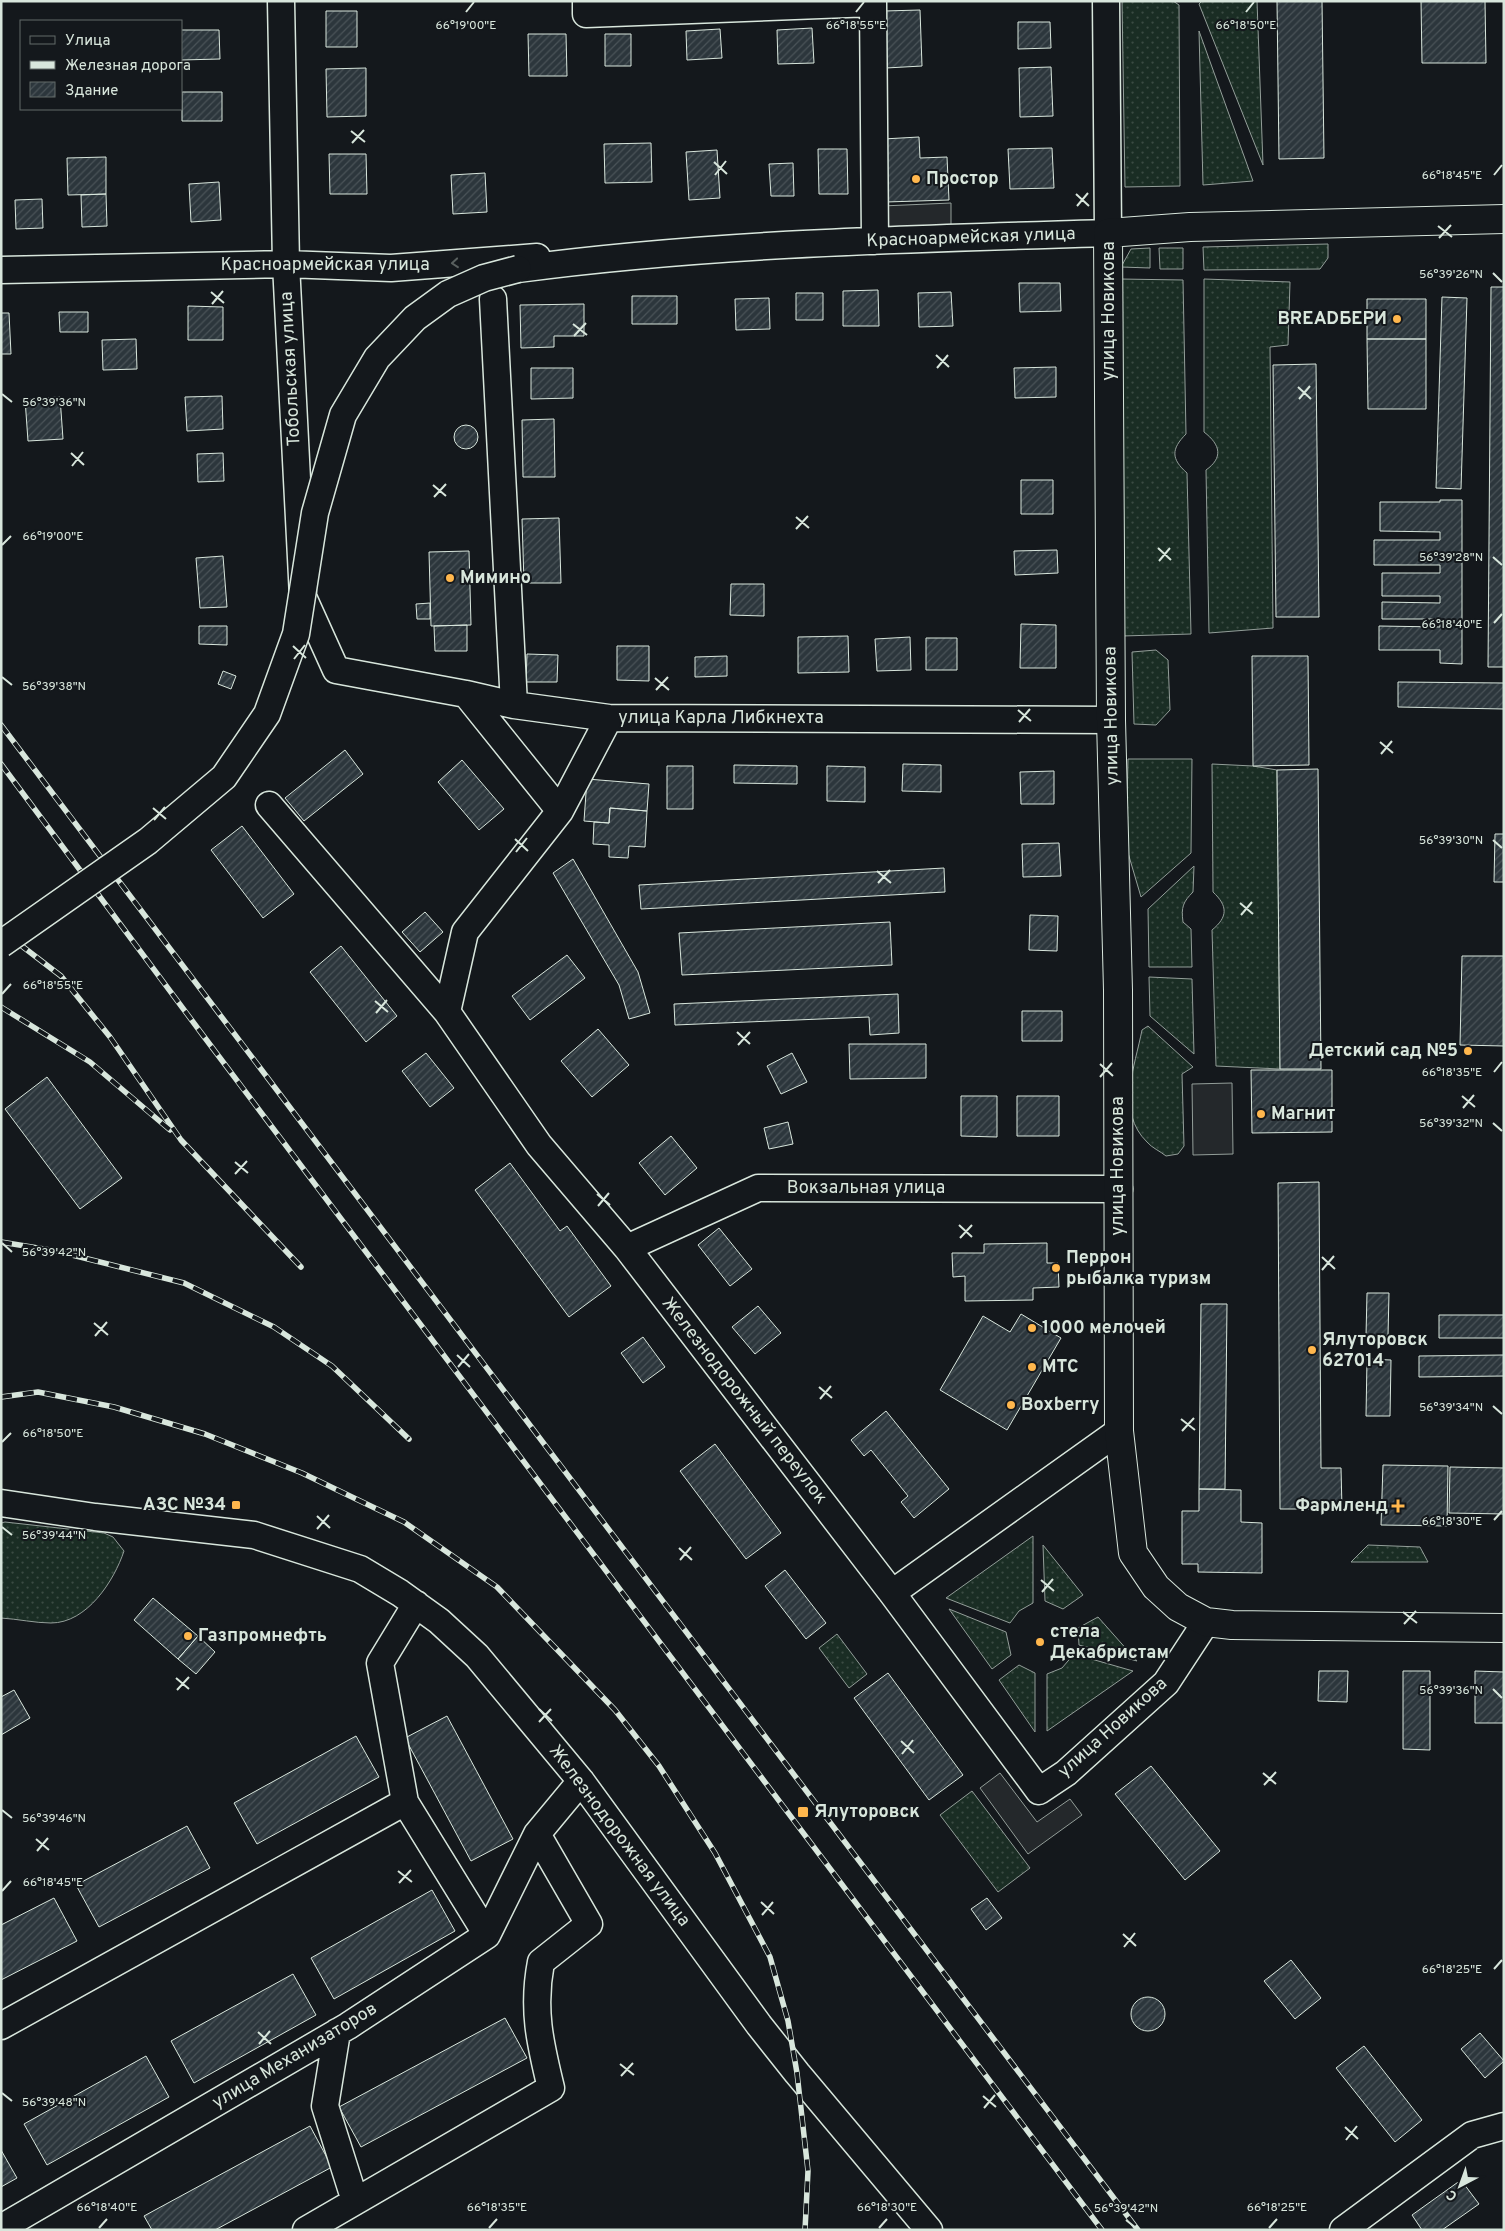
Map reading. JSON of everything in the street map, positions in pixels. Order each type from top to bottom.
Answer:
[{"type":"main road","name":"Красноармейская улица","points":[[1108,233],[1190,227],[1504,219]]},
{"type":"main road","name":"улица Новикова","points":[[1108,233],[1111,720],[1118,990],[1118,1431],[1133,1553],[1156,1587],[1178,1607],[1206,1622]]},
{"type":"main road","points":[[1206,1622],[1504,1628]]},
{"type":"street","name":"Тобольская улица","points":[[281,1],[286,264],[303,597],[336,670]]},
{"type":"street","points":[[586,1],[586,14],[873,2],[875,240]]},
{"type":"street","name":"улица Новикова","points":[[1106,1],[1108,233]]},
{"type":"street","name":"Красноармейская улица","points":[[1,944],[148,841],[224,777],[267,714],[296,634],[315,513],[343,415],[377,358],[414,318],[448,294],[484,278],[518,269],[610,257],[875,240],[1108,233]]},
{"type":"street","name":"Красноармейская улица","points":[[1,270],[286,264],[392,268],[650,248],[678,253]]},
{"type":"street","points":[[493,299],[514,705]]},
{"type":"street","name":"улица Карла Либкнехта","points":[[336,670],[466,694],[514,705],[609,718],[1111,720]]},
{"type":"street","points":[[466,694],[560,811]]},
{"type":"street","points":[[447,1012],[465,932],[560,811],[609,718]]},
{"type":"street","name":"Железнодорожный переулок","points":[[269,805],[447,1012],[539,1145],[627,1248],[892,1593],[1039,1791]]},
{"type":"street","name":"Вокзальная улица","points":[[627,1248],[758,1188],[1119,1189]]},
{"type":"street","points":[[892,1593],[1118,1431]]},
{"type":"street","name":"Железнодорожная улица","points":[[1,1503],[95,1517],[254,1535],[360,1569],[416,1604],[439,1621],[477,1656],[581,1781],[758,2025],[930,2230]]},
{"type":"street","points":[[416,1604],[380,1663],[405,1802],[487,1935]]},
{"type":"street","name":"улица Новикова","points":[[1039,1791],[1066,1773],[1166,1683],[1206,1622]]},
{"type":"street","points":[[487,1935],[537,1834],[581,1781]]},
{"type":"street","points":[[1,2026],[405,1802]]},
{"type":"street","points":[[306,2230],[551,2088],[539,2038],[536,1988],[541,1962],[589,1924],[537,1834]]},
{"type":"street","name":"улица Механизаторов","points":[[1,2228],[338,2032],[487,1935]]},
{"type":"street","points":[[338,2032],[325,2106],[355,2201]]},
{"type":"street","points":[[1343,2230],[1472,2135],[1504,2126]]},
{"type":"green space","points":[[1122,1],[1173,1],[1179,5],[1180,186],[1125,187]]},
{"type":"green space","points":[[1202,1],[1257,1],[1263,165],[1199,4]]},
{"type":"green space","points":[[1199,31],[1253,181],[1203,185]]},
{"type":"green space","points":[[1328,244],[1328,258],[1320,269],[1204,270],[1203,247]]},
{"type":"green space","points":[[1150,248],[1150,268],[1121,267],[1131,249]]},
{"type":"green space","points":[[1159,248],[1183,248],[1183,269],[1160,269]]},
{"type":"green space","points":[[1120,279],[1183,280],[1186,434],[1178,444],[1175,454],[1178,463],[1187,473],[1191,634],[1122,636]]},
{"type":"green space","points":[[1204,279],[1290,282],[1288,345],[1270,347],[1273,628],[1209,633],[1206,470],[1215,461],[1218,451],[1214,442],[1204,432]]},
{"type":"green space","points":[[1156,650],[1168,660],[1170,710],[1156,725],[1134,724],[1132,652]]},
{"type":"green space","points":[[1128,759],[1192,759],[1191,853],[1141,897],[1126,846]]},
{"type":"green space","points":[[1212,764],[1253,766],[1277,770],[1280,1069],[1216,1066],[1212,930],[1221,921],[1224,911],[1221,902],[1213,892]]},
{"type":"green space","points":[[1194,866],[1193,892],[1185,902],[1182,912],[1183,922],[1191,929],[1192,967],[1149,967],[1148,909]]},
{"type":"green space","points":[[1149,977],[1192,979],[1194,1054],[1150,1016]]},
{"type":"green space","points":[[1148,1026],[1193,1067],[1182,1074],[1184,1146],[1178,1154],[1166,1156],[1151,1146],[1138,1130],[1132,1117],[1130,1088],[1132,1073],[1142,1030]]},
{"type":"green space","points":[[1,1523],[104,1533],[113,1537],[124,1551],[106,1587],[87,1608],[76,1616],[64,1621],[51,1623],[1,1618]]},
{"type":"green space","points":[[1033,1536],[1033,1603],[1019,1611],[1010,1623],[946,1598]]},
{"type":"green space","points":[[1043,1545],[1083,1595],[1063,1609],[1045,1601]]},
{"type":"green space","points":[[1368,1545],[1420,1547],[1428,1562],[1351,1562]]},
{"type":"green space","points":[[949,1609],[1006,1632],[1011,1655],[992,1669]]},
{"type":"green space","points":[[1098,1617],[1137,1661],[1079,1645],[1078,1628]]},
{"type":"green space","points":[[837,1634],[867,1674],[849,1688],[819,1648]]},
{"type":"green space","points":[[1074,1654],[1133,1671],[1047,1731],[1047,1674],[1062,1668]]},
{"type":"green space","points":[[1019,1665],[1035,1673],[1035,1732],[999,1680]]},
{"type":"green space","points":[[972,1791],[1030,1868],[998,1892],[940,1815]]},
{"type":"shaded area","points":[[951,203],[951,226],[883,228],[882,206]]},
{"type":"shaded area","points":[[1232,1083],[1233,1154],[1193,1155],[1192,1084]]},
{"type":"shaded area","points":[[1000,1773],[1037,1822],[1070,1799],[1082,1815],[1028,1854],[980,1788]]},
{"type":"building","points":[[1277,1],[1322,1],[1324,158],[1279,159]]},
{"type":"building","points":[[1421,1],[1485,1],[1486,63],[1422,63]]},
{"type":"building","points":[[920,10],[922,66],[886,68],[884,11]]},
{"type":"building","points":[[326,11],[357,11],[357,47],[326,47]]},
{"type":"building","points":[[1018,22],[1050,22],[1051,48],[1018,49]]},
{"type":"building","points":[[812,28],[814,63],[778,64],[777,30]]},
{"type":"building","points":[[720,29],[722,58],[687,60],[686,31]]},
{"type":"building","points":[[182,30],[219,30],[220,59],[182,60]]},
{"type":"building","points":[[528,34],[566,34],[567,76],[529,76]]},
{"type":"building","points":[[605,34],[631,34],[631,66],[605,66]]},
{"type":"building","points":[[1051,67],[1053,116],[1020,117],[1019,68]]},
{"type":"building","points":[[366,68],[366,116],[327,117],[326,69]]},
{"type":"building","points":[[182,92],[222,92],[222,121],[182,121]]},
{"type":"building","name":"Простор","points":[[919,137],[920,158],[947,157],[949,200],[886,202],[883,139]]},
{"type":"building","points":[[651,143],[652,182],[605,183],[604,144]]},
{"type":"building","points":[[1052,148],[1054,188],[1010,189],[1008,149]]},
{"type":"building","points":[[818,149],[847,149],[848,194],[819,194]]},
{"type":"building","points":[[717,150],[720,198],[689,200],[686,152]]},
{"type":"building","points":[[329,154],[366,154],[367,194],[330,194]]},
{"type":"building","points":[[106,157],[106,194],[68,195],[67,158]]},
{"type":"building","points":[[793,163],[794,196],[771,196],[769,164]]},
{"type":"building","points":[[485,173],[487,212],[453,214],[451,175]]},
{"type":"building","points":[[219,182],[221,220],[191,222],[189,184]]},
{"type":"building","points":[[106,194],[107,226],[82,227],[81,195]]},
{"type":"building","points":[[42,199],[43,228],[16,229],[15,200]]},
{"type":"building","points":[[1019,283],[1060,283],[1061,311],[1020,312]]},
{"type":"building","points":[[1491,287],[1504,287],[1504,667],[1488,667]]},
{"type":"building","points":[[878,290],[879,326],[843,326],[843,291]]},
{"type":"building","points":[[951,292],[953,326],[919,327],[918,293]]},
{"type":"building","points":[[796,293],[823,293],[823,320],[796,320]]},
{"type":"building","points":[[632,296],[677,296],[677,324],[632,324]]},
{"type":"building","points":[[1442,297],[1467,298],[1461,489],[1436,488]]},
{"type":"building","points":[[769,298],[770,329],[736,330],[735,299]]},
{"type":"building","name":"BREADБЕРИ","points":[[1367,299],[1426,299],[1426,339],[1367,339]]},
{"type":"building","points":[[584,304],[584,336],[554,336],[554,347],[521,348],[520,305]]},
{"type":"building","points":[[188,306],[223,307],[223,340],[188,340]]},
{"type":"building","points":[[59,312],[88,312],[88,332],[60,332]]},
{"type":"building","points":[[1,313],[9,313],[11,354],[1,354]]},
{"type":"building","points":[[136,339],[137,369],[103,370],[102,340]]},
{"type":"building","points":[[1367,339],[1426,339],[1426,409],[1368,409]]},
{"type":"building","points":[[1316,364],[1319,617],[1276,617],[1273,365]]},
{"type":"building","points":[[1056,367],[1056,397],[1015,398],[1014,368]]},
{"type":"building","points":[[531,368],[573,368],[573,398],[531,399]]},
{"type":"building","points":[[222,396],[223,429],[187,431],[185,397]]},
{"type":"building","points":[[60,397],[63,439],[28,441],[25,399]]},
{"type":"building","points":[[554,419],[555,477],[523,477],[522,420]]},
{"type":"building","points":[[466,425],[475,428],[478,437],[475,446],[466,449],[457,446],[454,437],[457,428]]},
{"type":"building","points":[[223,453],[224,481],[198,482],[197,454]]},
{"type":"building","points":[[1021,480],[1053,480],[1053,514],[1021,514]]},
{"type":"building","points":[[1440,500],[1462,500],[1462,664],[1440,663],[1440,650],[1379,650],[1379,626],[1440,627],[1440,619],[1382,619],[1382,602],[1440,603],[1440,596],[1382,596],[1382,573],[1440,573],[1440,565],[1374,565],[1374,540],[1440,540],[1440,532],[1380,531],[1380,502],[1440,502]]},
{"type":"building","points":[[559,518],[561,583],[524,583],[522,519]]},
{"type":"building","points":[[1057,550],[1058,573],[1015,575],[1014,551]]},
{"type":"building","name":"Мимино","points":[[469,551],[471,625],[431,626],[429,552]]},
{"type":"building","points":[[223,556],[227,607],[200,608],[196,558]]},
{"type":"building","points":[[731,584],[764,584],[764,616],[730,615]]},
{"type":"building","points":[[430,603],[430,619],[417,619],[416,604]]},
{"type":"building","points":[[1021,624],[1056,625],[1056,668],[1020,668]]},
{"type":"building","points":[[467,625],[467,651],[435,651],[434,626]]},
{"type":"building","points":[[199,626],[227,626],[227,645],[199,644]]},
{"type":"building","points":[[848,636],[849,672],[798,673],[798,637]]},
{"type":"building","points":[[910,637],[911,670],[877,671],[875,639]]},
{"type":"building","points":[[926,638],[957,638],[957,670],[926,670]]},
{"type":"building","points":[[617,646],[649,646],[649,681],[617,680]]},
{"type":"building","points":[[527,654],[558,655],[557,682],[526,682]]},
{"type":"building","points":[[727,656],[727,676],[695,677],[695,657]]},
{"type":"building","points":[[1252,656],[1308,656],[1309,765],[1253,766]]},
{"type":"building","points":[[223,671],[236,676],[231,689],[218,684]]},
{"type":"building","points":[[1398,682],[1504,683],[1504,709],[1398,707]]},
{"type":"building","points":[[345,750],[363,774],[304,821],[285,798]]},
{"type":"building","points":[[462,760],[504,809],[479,830],[438,782]]},
{"type":"building","points":[[903,764],[941,765],[941,792],[902,791]]},
{"type":"building","points":[[734,765],[797,766],[797,784],[734,783]]},
{"type":"building","points":[[667,766],[693,766],[693,809],[667,809]]},
{"type":"building","points":[[827,766],[865,767],[865,802],[827,801]]},
{"type":"building","points":[[1318,769],[1321,1069],[1280,1069],[1277,770]]},
{"type":"building","points":[[1054,771],[1054,804],[1021,804],[1020,772]]},
{"type":"building","points":[[587,779],[649,784],[647,811],[610,808],[609,823],[584,821]]},
{"type":"building","points":[[610,808],[647,811],[645,847],[629,846],[628,858],[609,857],[609,845],[593,844],[594,822],[609,823]]},
{"type":"building","points":[[242,826],[294,894],[263,918],[211,850]]},
{"type":"building","points":[[1495,834],[1504,834],[1504,882],[1494,882]]},
{"type":"building","points":[[1059,843],[1061,876],[1023,877],[1022,844]]},
{"type":"building","points":[[573,859],[638,972],[650,1013],[629,1019],[619,985],[553,873]]},
{"type":"building","points":[[944,868],[945,892],[641,909],[639,885]]},
{"type":"building","points":[[425,912],[443,932],[420,952],[402,932]]},
{"type":"building","points":[[1030,915],[1058,916],[1057,951],[1029,950]]},
{"type":"building","points":[[890,922],[892,965],[682,975],[679,933]]},
{"type":"building","points":[[341,946],[397,1016],[366,1042],[310,972]]},
{"type":"building","points":[[567,955],[585,978],[530,1020],[512,996]]},
{"type":"building","points":[[1462,956],[1504,956],[1504,1046],[1460,1045]]},
{"type":"building","points":[[898,994],[899,1033],[870,1035],[869,1017],[675,1025],[674,1004]]},
{"type":"building","points":[[1022,1011],[1062,1011],[1062,1041],[1022,1041]]},
{"type":"building","points":[[598,1029],[629,1065],[592,1097],[561,1061]]},
{"type":"building","points":[[849,1044],[926,1044],[926,1078],[850,1079]]},
{"type":"building","points":[[426,1053],[454,1088],[430,1107],[402,1071]]},
{"type":"building","points":[[792,1053],[807,1082],[781,1094],[767,1066]]},
{"type":"building","points":[[1251,1070],[1332,1070],[1332,1132],[1252,1133]]},
{"type":"building","points":[[47,1077],[122,1178],[80,1209],[5,1109]]},
{"type":"building","points":[[961,1096],[997,1096],[997,1137],[961,1136]]},
{"type":"building","points":[[1017,1096],[1059,1096],[1059,1136],[1017,1136]]},
{"type":"building","points":[[788,1122],[793,1144],[769,1149],[764,1128]]},
{"type":"building","points":[[671,1136],[697,1168],[665,1195],[639,1163]]},
{"type":"building","points":[[510,1163],[560,1231],[567,1226],[611,1286],[569,1317],[475,1190]]},
{"type":"building","points":[[1319,1182],[1321,1468],[1341,1468],[1342,1509],[1280,1509],[1278,1183]]},
{"type":"building","points":[[719,1228],[752,1269],[730,1286],[698,1245]]},
{"type":"building","points":[[1047,1243],[1047,1263],[1058,1263],[1059,1287],[1033,1288],[1033,1300],[965,1301],[965,1276],[953,1277],[952,1253],[984,1253],[984,1244]]},
{"type":"building","points":[[1367,1293],[1389,1293],[1388,1336],[1366,1336]]},
{"type":"building","points":[[1201,1304],[1227,1304],[1225,1489],[1199,1489]]},
{"type":"building","points":[[758,1306],[781,1333],[755,1354],[732,1327]]},
{"type":"building","points":[[1021,1314],[1061,1338],[1007,1430],[940,1390],[983,1316],[1010,1332]]},
{"type":"building","points":[[1439,1315],[1504,1315],[1504,1338],[1439,1338]]},
{"type":"building","points":[[643,1337],[665,1367],[643,1383],[621,1353]]},
{"type":"building","points":[[1504,1355],[1504,1376],[1419,1377],[1419,1356]]},
{"type":"building","points":[[1367,1359],[1391,1360],[1390,1416],[1366,1416]]},
{"type":"building","points":[[886,1411],[949,1489],[914,1518],[901,1502],[908,1496],[871,1450],[864,1456],[851,1440]]},
{"type":"building","points":[[715,1444],[781,1533],[746,1559],[680,1471]]},
{"type":"building","points":[[1383,1465],[1448,1466],[1447,1526],[1381,1525]]},
{"type":"building","points":[[1450,1467],[1504,1468],[1504,1514],[1449,1513]]},
{"type":"building","points":[[1199,1489],[1241,1490],[1241,1522],[1262,1523],[1262,1573],[1198,1572],[1198,1564],[1182,1564],[1182,1511],[1199,1511]]},
{"type":"building","points":[[785,1570],[826,1623],[806,1639],[765,1586]]},
{"type":"building","points":[[153,1598],[198,1636],[178,1659],[134,1620]]},
{"type":"building","points":[[198,1636],[215,1652],[196,1674],[178,1659]]},
{"type":"building","points":[[1319,1671],[1348,1671],[1347,1702],[1318,1701]]},
{"type":"building","points":[[1403,1671],[1430,1671],[1430,1750],[1403,1749]]},
{"type":"building","points":[[1475,1671],[1504,1672],[1504,1723],[1475,1723]]},
{"type":"building","points":[[888,1673],[963,1775],[929,1800],[854,1698]]},
{"type":"building","points":[[14,1690],[30,1718],[1,1735],[1,1697]]},
{"type":"building","points":[[447,1716],[513,1839],[471,1861],[405,1738]]},
{"type":"building","points":[[356,1736],[379,1777],[257,1844],[234,1803]]},
{"type":"building","points":[[1151,1766],[1220,1851],[1185,1880],[1115,1794]]},
{"type":"building","points":[[187,1826],[210,1868],[99,1927],[76,1885]]},
{"type":"building","points":[[432,1890],[455,1931],[334,1999],[311,1958]]},
{"type":"building","points":[[54,1898],[77,1941],[1,1980],[1,1925]]},
{"type":"building","points":[[987,1898],[1002,1918],[986,1930],[971,1909]]},
{"type":"building","points":[[1291,1960],[1321,1998],[1295,2019],[1264,1981]]},
{"type":"building","points":[[293,1974],[316,2015],[194,2083],[171,2041]]},
{"type":"building","points":[[1148,1997],[1155,1998],[1160,2002],[1164,2007],[1164,2021],[1160,2026],[1155,2030],[1148,2031],[1141,2030],[1136,2026],[1132,2021],[1131,2014],[1132,2007],[1136,2002],[1141,1998]]},
{"type":"building","points":[[505,2018],[527,2058],[361,2147],[339,2107]]},
{"type":"building","points":[[1480,2033],[1504,2061],[1485,2078],[1461,2049]]},
{"type":"building","points":[[1364,2046],[1422,2120],[1395,2142],[1336,2068]]},
{"type":"building","points":[[146,2056],[169,2097],[47,2165],[24,2124]]},
{"type":"building","points":[[310,2126],[332,2167],[215,2230],[152,2230],[144,2216]]},
{"type":"building","points":[[1,2150],[17,2178],[1,2187]]},
{"type":"building","points":[[1461,2180],[1479,2204],[1442,2230],[1422,2230],[1412,2215]]},
{"type":"railway","points":[[1,725],[1138,2230]]},
{"type":"railway","points":[[1,764],[1102,2230]]},
{"type":"railway","points":[[1,930],[61,976],[110,1037],[181,1140],[301,1267]]},
{"type":"railway","points":[[1,1007],[90,1062],[170,1130]]},
{"type":"railway","points":[[1,1242],[56,1251],[184,1283],[274,1327],[332,1366],[409,1439]]},
{"type":"railway","points":[[1,1397],[38,1392],[114,1407],[205,1434],[302,1473],[404,1522],[497,1587],[615,1710],[659,1766],[715,1853],[770,1957],[788,2021],[797,2073],[808,2171],[805,2230]]},
{"type":"place","name":"Простор","points":[[916,179]]},
{"type":"place","name":"BREADБЕРИ","points":[[1397,319]]},
{"type":"place","name":"Мимино","points":[[450,578]]},
{"type":"place","name":"Детский сад №5","points":[[1468,1051]]},
{"type":"place","name":"Магнит","points":[[1261,1114]]},
{"type":"place","name":"Перрон рыбалка туризм","points":[[1056,1268]]},
{"type":"place","name":"1000 мелочей","points":[[1032,1328]]},
{"type":"place","name":"Ялуторовск 627014","points":[[1312,1350]]},
{"type":"place","name":"МТС","points":[[1032,1367]]},
{"type":"place","name":"Boxberry","points":[[1011,1405]]},
{"type":"place","name":"АЗС №34","points":[[236,1505]]},
{"type":"place","name":"Фармленд","points":[[1398,1506]]},
{"type":"place","name":"Газпромнефть","points":[[188,1636]]},
{"type":"place","name":"стела Декабристам","points":[[1040,1642]]},
{"type":"place","name":"Ялуторовск","points":[[803,1812]]}]
